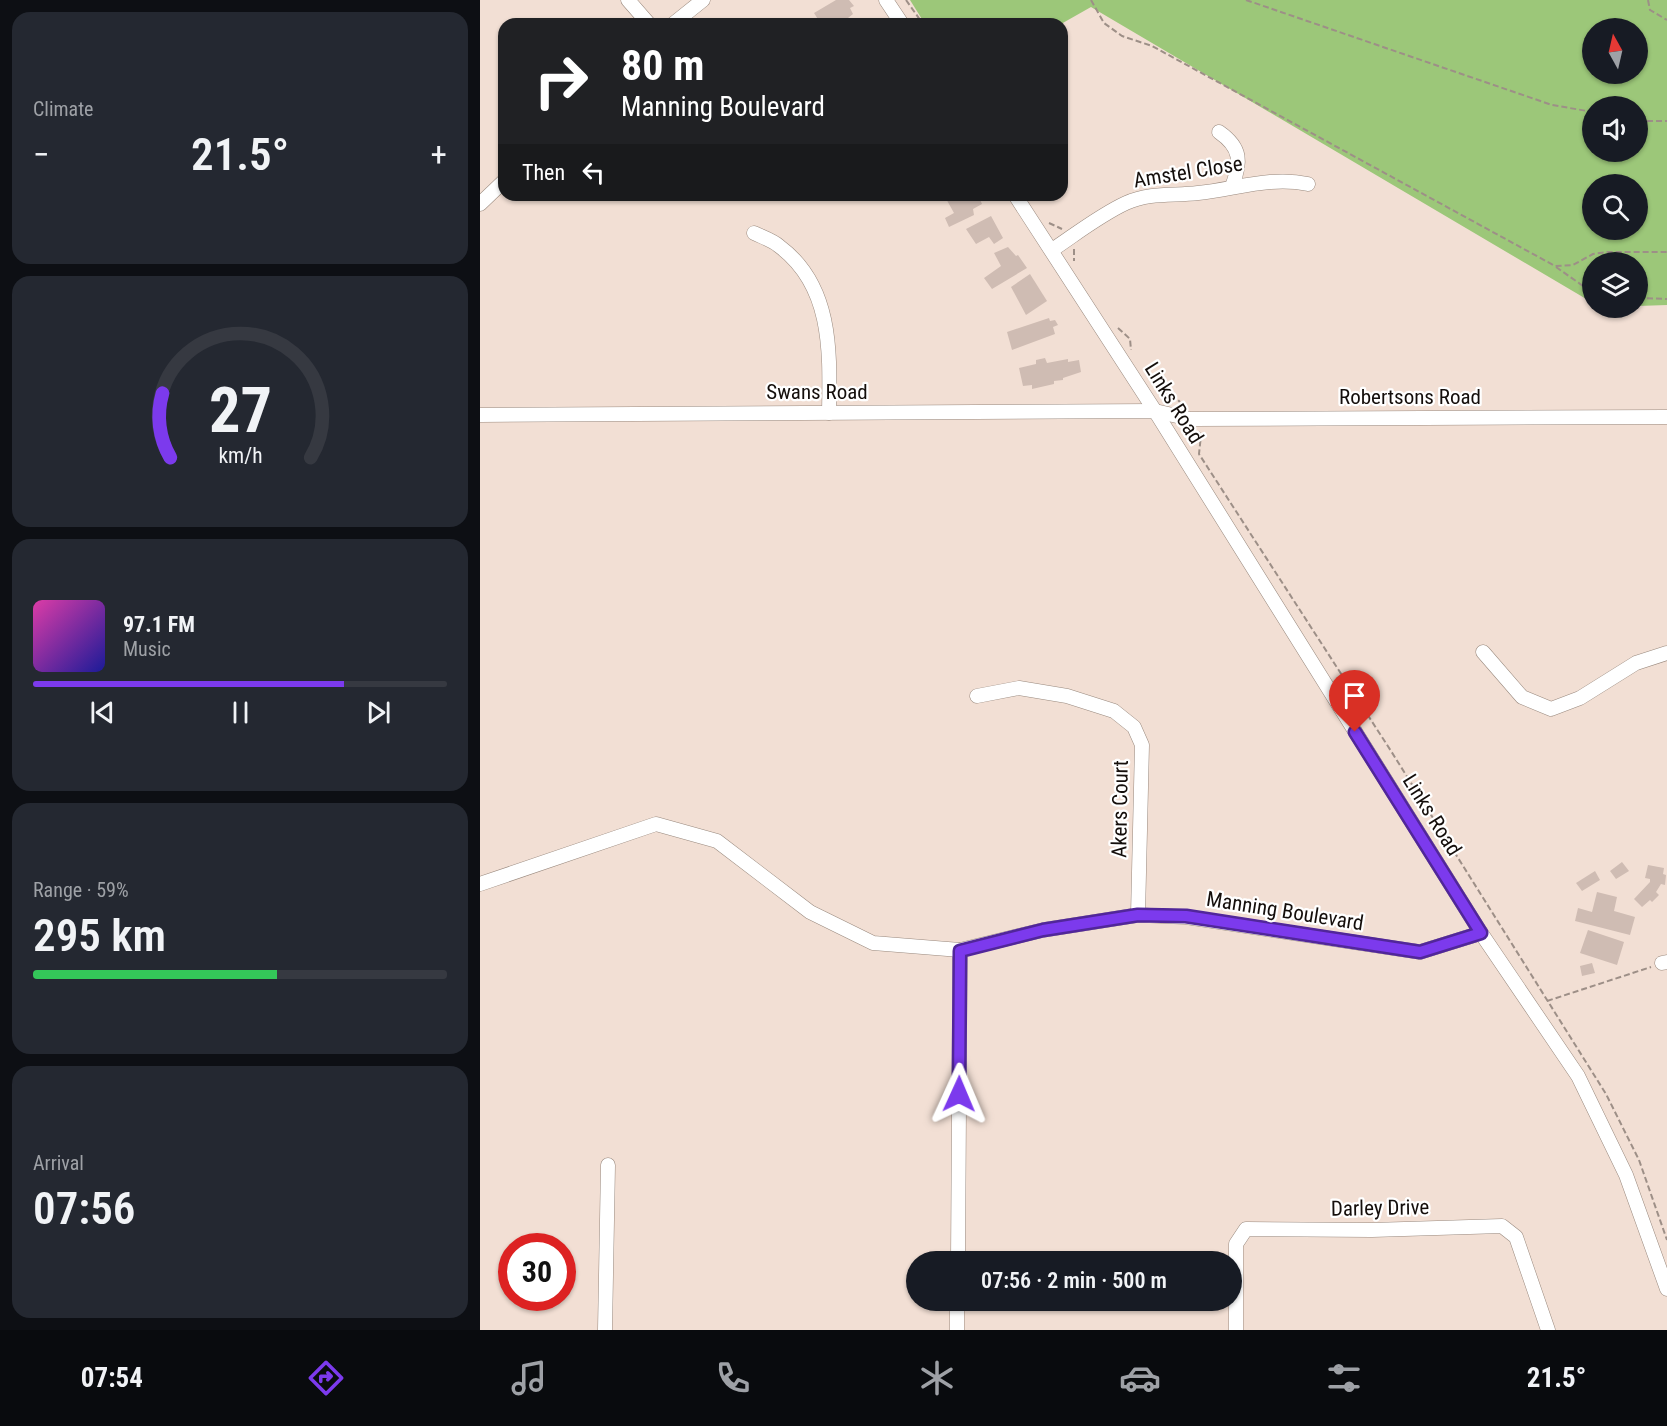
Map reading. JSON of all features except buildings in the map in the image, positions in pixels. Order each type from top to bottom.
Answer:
[{"type":"street","points":[[628,0],[644,18]]},
{"type":"street","points":[[680,18],[703,0]]},
{"type":"street","points":[[886,0],[898,18]]},
{"type":"street","points":[[1219,132],[1232,141],[1237,152],[1236,176],[1232,187]]},
{"type":"street","name":"Amstel Close","points":[[1052,250],[1127,203],[1165,194],[1198,193],[1281,181],[1308,184]]},
{"type":"street","points":[[480,204],[498,188]]},
{"type":"street","name":"Links Road","points":[[1020,201],[1155,411],[1481,933],[1578,1076],[1626,1175],[1667,1290]]},
{"type":"street","points":[[754,233],[778,244],[800,264],[815,289],[825,320],[830,350],[829,413]]},
{"type":"street","name":"Swans Road","points":[[480,415],[1155,411]]},
{"type":"street","name":"Robertsons Road","points":[[1155,411],[1190,419],[1667,417]]},
{"type":"street","points":[[1483,652],[1522,697],[1551,709],[1580,698],[1636,663],[1667,653]]},
{"type":"street","name":"Akers Court","points":[[977,696],[1019,688],[1067,696],[1114,711],[1134,727],[1142,745],[1138,915]]},
{"type":"street","name":"Manning Boulevard","points":[[480,884],[656,824],[717,840],[810,912],[873,943],[960,951],[1043,930],[1138,915],[1186,916],[1420,952],[1481,933]]},
{"type":"street","points":[[958,1251],[960,951]]},
{"type":"street","points":[[605,1330],[608,1165]]},
{"type":"street","name":"Darley Drive","points":[[1236,1330],[1236,1244],[1246,1229],[1372,1230],[1502,1226],[1515,1237],[1548,1330]]},
{"type":"street","points":[[957,1311],[957,1330]]},
{"type":"path","points":[[906,0],[919,18]]},
{"type":"path","points":[[1091,0],[1104,23],[1122,36],[1152,46],[1555,266],[1582,285]]},
{"type":"path","points":[[1246,0],[1552,105],[1582,110]]},
{"type":"path","points":[[1648,0],[1650,10],[1667,20]]},
{"type":"path","points":[[1648,121],[1667,121]]},
{"type":"path","points":[[1049,224],[1061,227],[1074,246],[1074,264]]},
{"type":"path","points":[[1555,266],[1573,265],[1593,254],[1607,252],[1667,252]]},
{"type":"path","points":[[1648,298],[1667,299]]},
{"type":"path","points":[[1112,324],[1130,339],[1131,350]]},
{"type":"path","points":[[1161,395],[1178,400],[1201,435],[1199,454],[1391,751],[1611,1103],[1639,1160],[1667,1240]]},
{"type":"path","points":[[1547,1001],[1665,963]]},
{"type":"green space","points":[[910,0],[1667,0],[1667,305],[1648,306],[1648,252],[1582,252],[1582,297],[1091,7],[1068,20],[1068,18],[921,18]]},
{"type":"route","points":[[959,1094],[960,951],[1043,930],[1138,915],[1186,916],[1420,952],[1481,933],[1355,732]]}]
